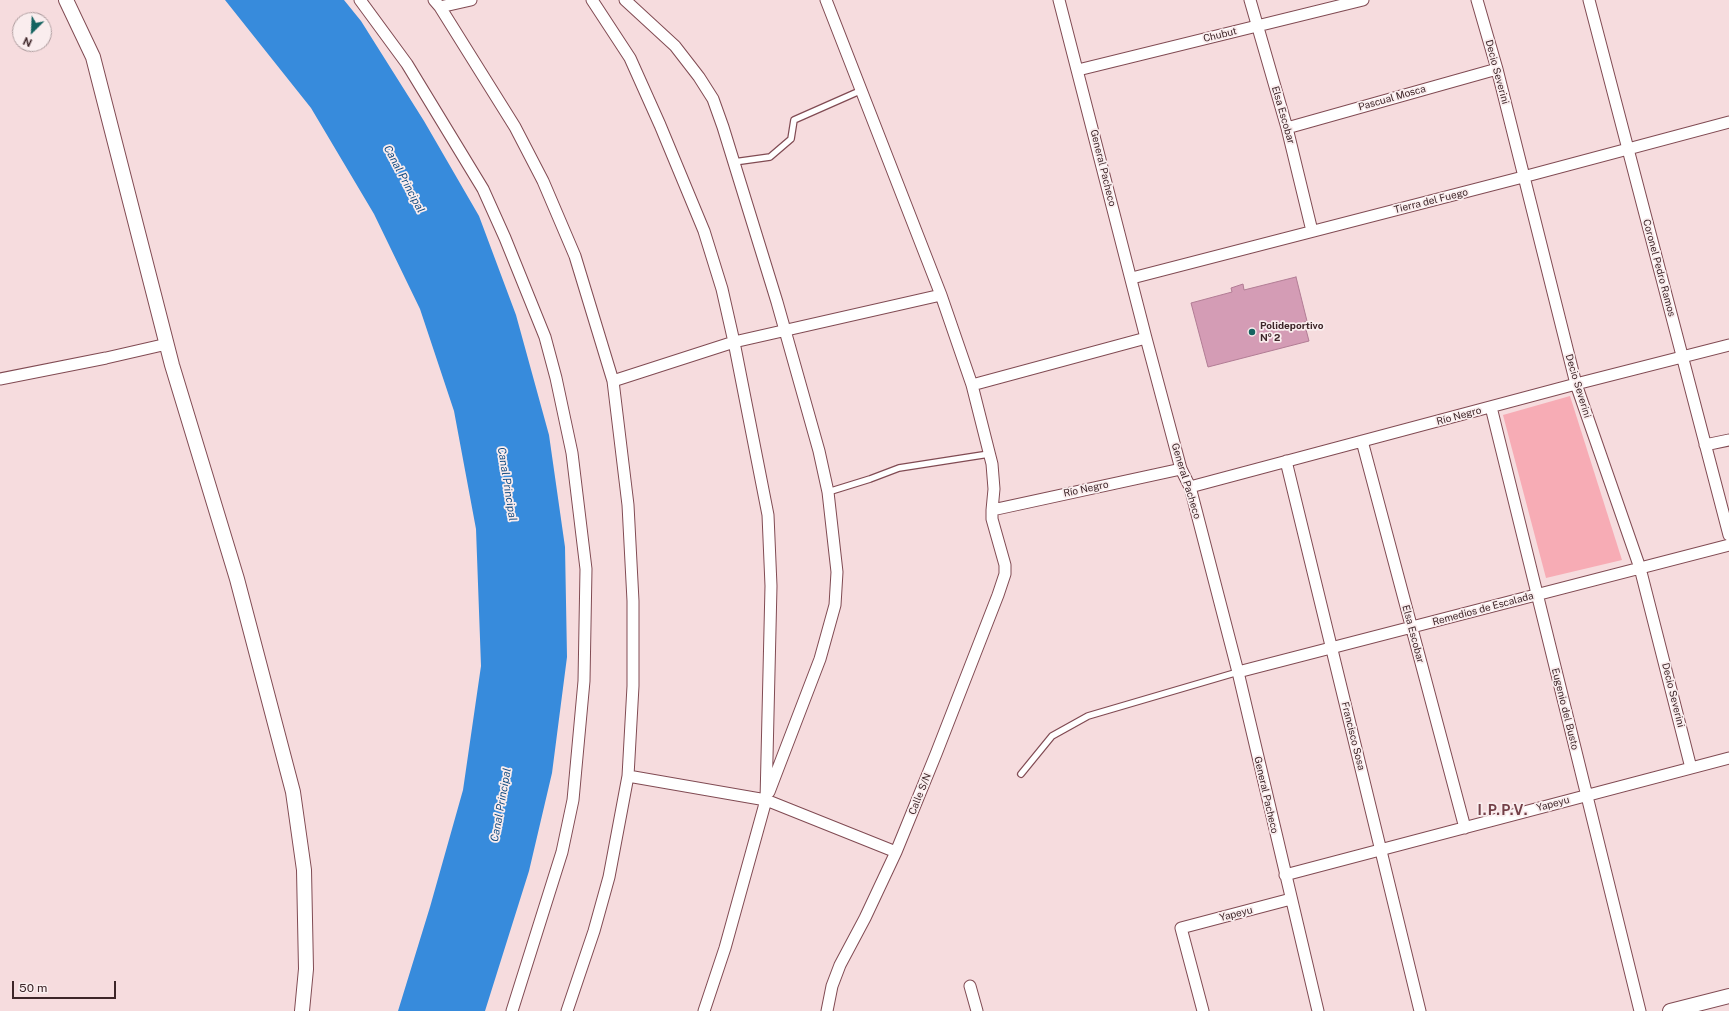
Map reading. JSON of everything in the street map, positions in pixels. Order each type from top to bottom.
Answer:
[{"type":"street","points":[[66,0],[93,57],[167,344],[237,579],[293,792],[304,870],[306,969],[302,1011]]},
{"type":"street","points":[[360,0],[407,64],[483,189],[546,337],[572,453],[586,569],[584,681],[573,800],[562,852],[512,1011]]},
{"type":"street","points":[[471,0],[437,3],[515,127],[542,181],[575,256],[613,381],[628,505],[633,601],[633,686],[628,776],[609,877],[594,931],[567,1011]]},
{"type":"street","points":[[592,0],[630,58],[660,125],[704,231],[722,289],[734,342],[768,515],[771,586],[766,800]]},
{"type":"street","points":[[625,0],[642,14],[675,46],[713,98],[734,162],[819,451],[828,492],[837,572],[835,605],[820,659],[766,800],[725,948],[704,1011]]},
{"type":"street","points":[[826,0],[941,295],[972,385],[994,478],[992,510]]},
{"type":"street","name":"General Pacheco","points":[[1059,0],[1132,278],[1146,338],[1181,469],[1190,486],[1238,672],[1318,1011]]},
{"type":"street","name":"Elsa Escobar","points":[[1250,0],[1256,26],[1287,128],[1312,231]]},
{"type":"street","name":"Chubut","points":[[1078,70],[1363,0]]},
{"type":"street","name":"Decio Severini","points":[[1477,0],[1497,69],[1576,384],[1640,568],[1691,768]]},
{"type":"street","name":"Coronel Pedro Ramos","points":[[1589,0],[1729,535]]},
{"type":"street","name":"Pascual Mosca","points":[[1287,128],[1497,69]]},
{"type":"street","name":"Tierra del Fuego","points":[[1132,278],[1729,122]]},
{"type":"street","points":[[613,381],[734,342],[941,295]]},
{"type":"street","points":[[972,385],[1146,338]]},
{"type":"street","points":[[0,379],[167,344]]},
{"type":"street","name":"Río Negro","points":[[1190,486],[1729,345]]},
{"type":"street","name":"Eugenio del Busto","points":[[1491,407],[1640,1011]]},
{"type":"street","points":[[1706,445],[1729,440]]},
{"type":"street","name":"Elsa Escobar","points":[[1362,441],[1465,828]]},
{"type":"street","name":"Francisco Sosa","points":[[1286,461],[1420,1011]]},
{"type":"street","name":"Río Negro","points":[[992,510],[1181,469]]},
{"type":"street","name":"Calle S/N","points":[[827,1011],[832,986],[840,965],[865,918],[896,852],[939,747],[1005,574],[1005,565],[994,529],[992,510]]},
{"type":"street","name":"Remedios de Escalada","points":[[1238,672],[1729,545]]},
{"type":"street","name":"Yapeyu","points":[[1285,875],[1729,758]]},
{"type":"street","points":[[628,776],[766,800],[896,852]]},
{"type":"street","name":"Yapeyu","points":[[1203,1011],[1181,928],[1291,899]]},
{"type":"street","points":[[970,986],[977,1011]]},
{"type":"street","points":[[1670,1011],[1729,996]]},
{"type":"lane","points":[[734,162],[770,157],[791,139],[794,120],[862,90]]},
{"type":"lane","points":[[828,492],[899,468],[989,454]]},
{"type":"lane","points":[[1021,774],[1052,736],[1088,716],[1238,672]]},
{"type":"shaded area","points":[[1570,396],[1622,560],[1546,578],[1503,415]]},
{"type":"water","name":"Canal Principal","points":[[225,0],[344,0],[361,21],[424,121],[479,216],[516,315],[549,435],[565,547],[567,657],[552,773],[529,871],[485,1011],[398,1011],[430,907],[463,790],[481,666],[476,529],[454,411],[420,309],[374,214],[311,108]]},
{"type":"building","name":"Polideportivo Nº 2","points":[[1296,277],[1307,321],[1304,322],[1309,341],[1208,367],[1191,303],[1232,292],[1231,288],[1243,284],[1244,290]]},
{"type":"place","name":"Polideportivo Nº 2","points":[[1252,332]]},
{"type":"district","name":"I.P.P.V.","points":[[1503,811]]}]
